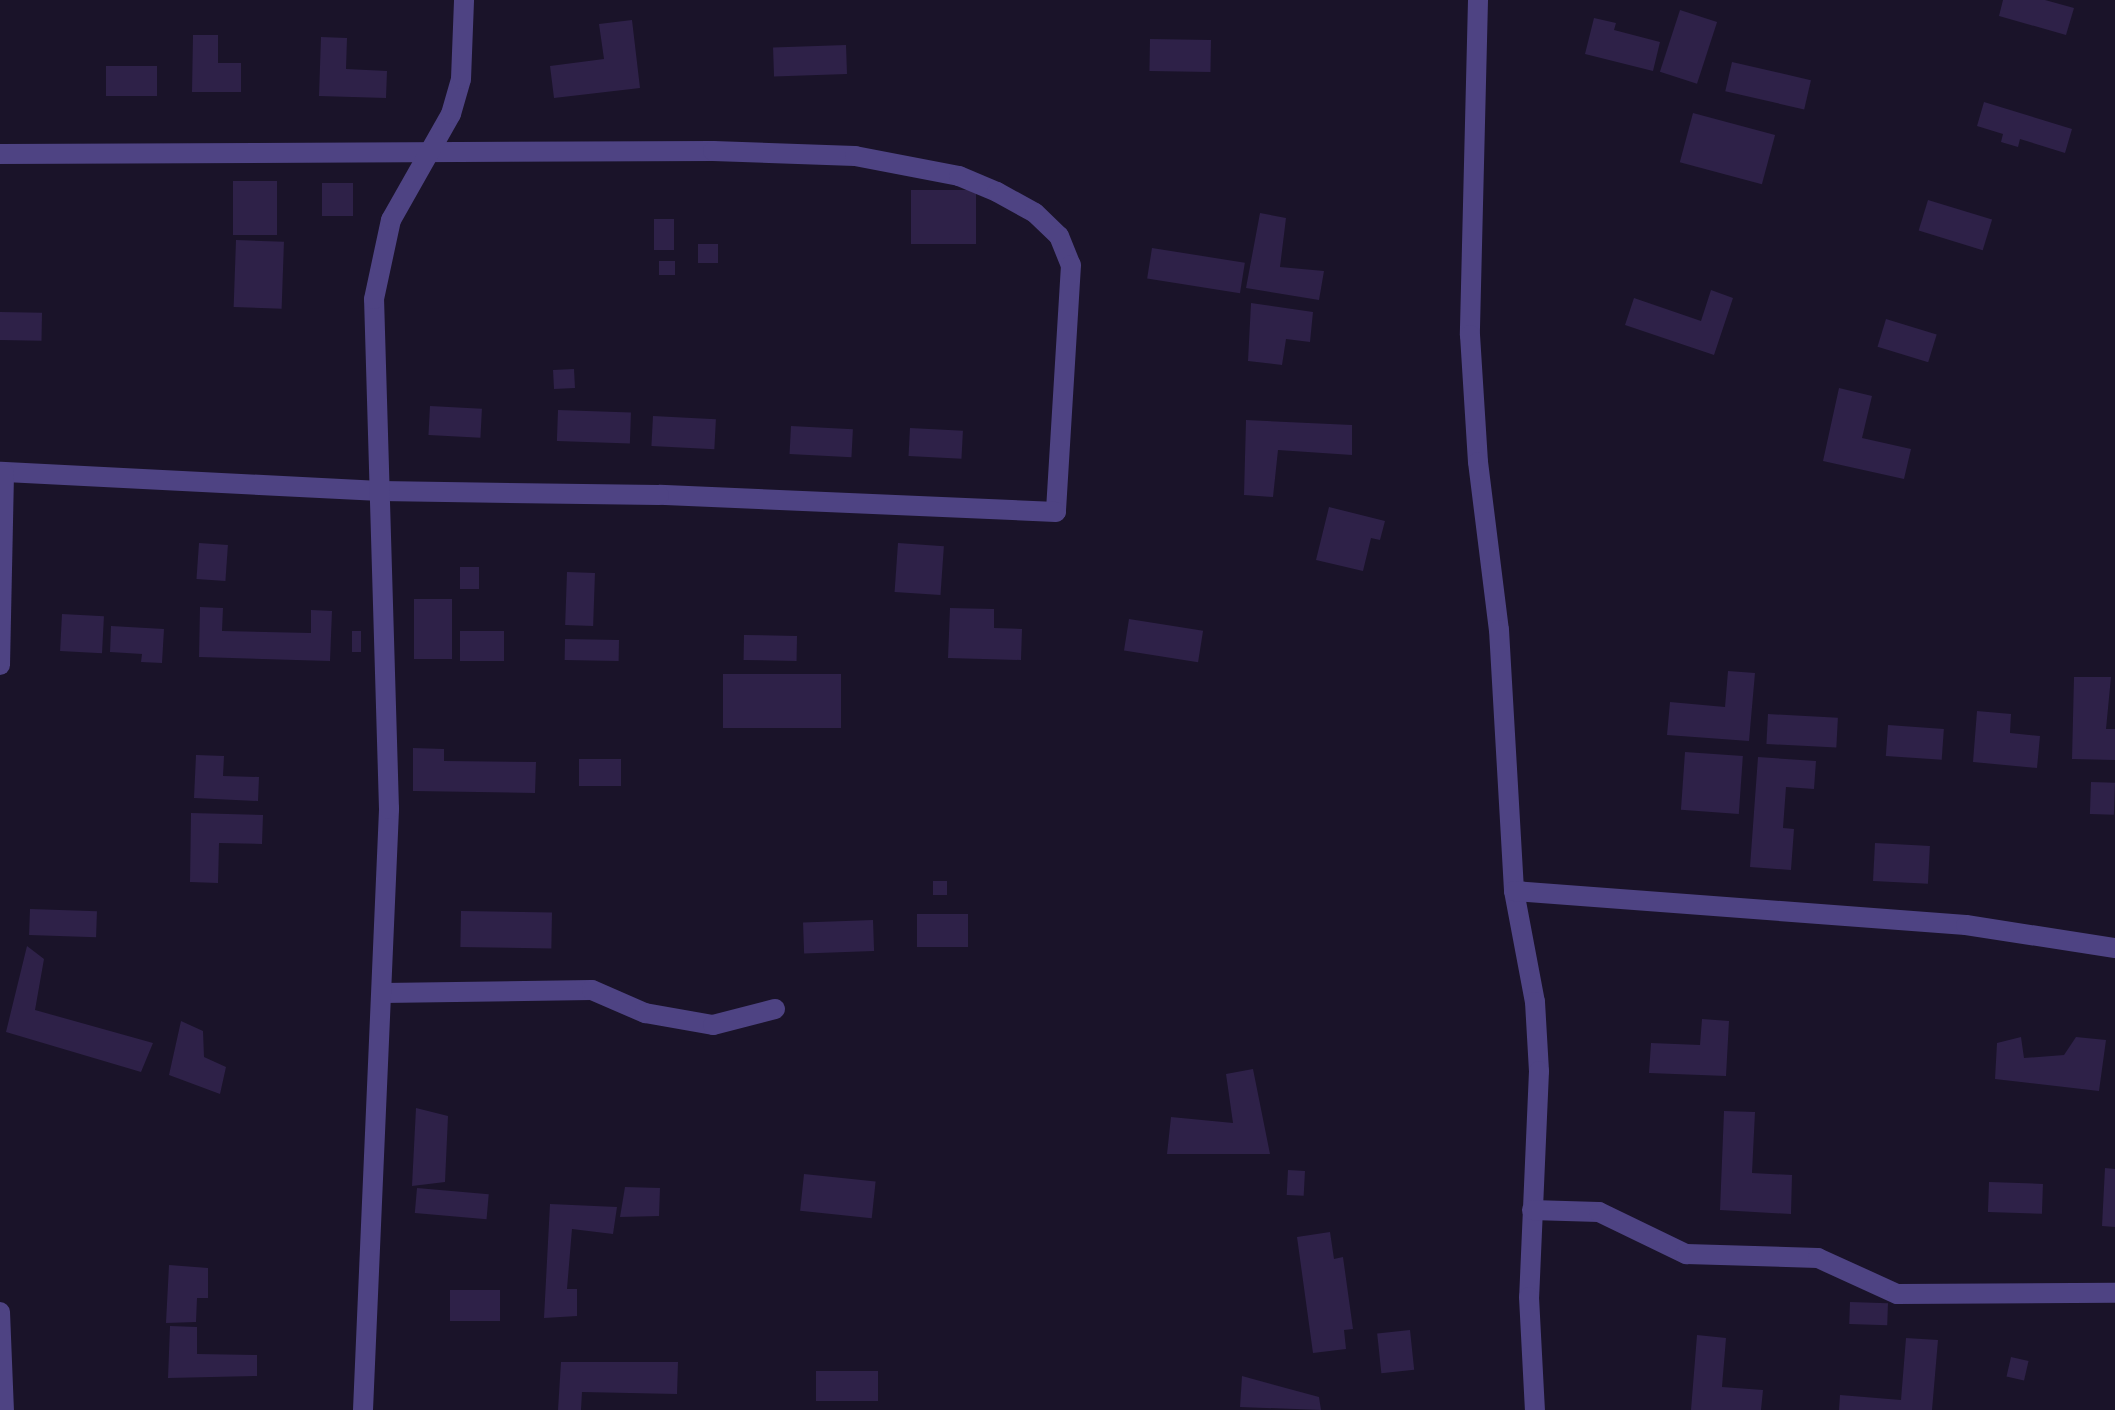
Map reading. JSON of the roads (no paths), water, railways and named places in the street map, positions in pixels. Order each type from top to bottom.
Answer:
[{"type":"street","points":[[363,1410],[389,809],[380,491],[372,337],[377,268],[391,220],[451,114],[461,79],[464,0]]},
{"type":"street","points":[[1478,0],[1470,335],[1478,462],[1499,630],[1514,891],[1535,1002],[1539,1071],[1529,1351],[1535,1410]]},
{"type":"street","points":[[0,154],[713,151],[855,156],[959,176],[1035,213],[1059,236],[1071,265],[1056,512],[659,495],[380,491],[2,472],[0,665]]},
{"type":"street","points":[[1514,891],[1935,922],[2115,948]]},
{"type":"street","points":[[383,993],[592,990],[645,1013],[713,1025],[775,1009]]},
{"type":"street","points":[[1532,1210],[1599,1212],[1686,1254],[1818,1258],[1897,1294],[2115,1293]]},
{"type":"street","points":[[0,1312],[4,1410]]}]
